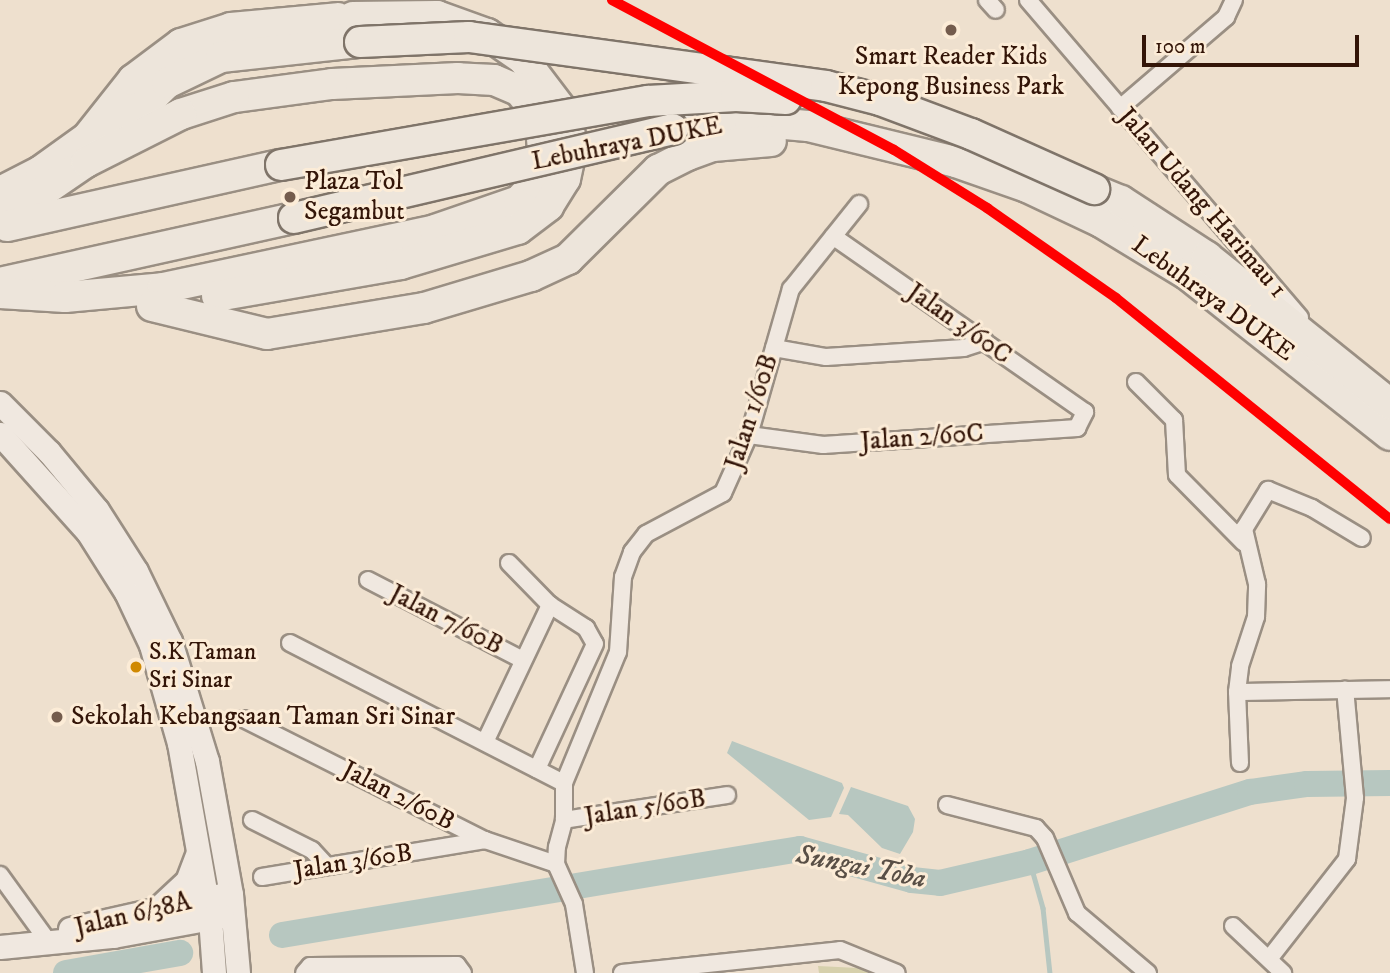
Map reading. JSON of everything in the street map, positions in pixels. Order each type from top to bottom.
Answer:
[{"type":"highway","points":[[0,192],[41,171],[87,138],[133,80],[181,44],[231,28],[345,17],[437,16],[487,34],[523,59],[568,118],[571,150],[565,179],[548,206],[517,229],[422,259],[157,297],[0,303]]},
{"type":"highway","points":[[86,162],[167,83],[221,57],[360,42],[469,37],[827,86],[880,100],[971,134],[1094,189]]},
{"type":"highway","points":[[0,221],[86,162],[181,114],[278,89],[457,78],[494,80],[520,91],[540,117],[544,161],[536,182],[520,201],[435,230],[157,297],[65,297],[0,293]]},
{"type":"highway","name":"Lebuhraya DUKE","points":[[0,228],[281,164],[692,97],[789,100],[844,108],[962,140],[1121,201],[1208,257],[1390,404]]},
{"type":"highway","name":"Lebuhraya DUKE","points":[[0,283],[673,130],[779,121],[956,162],[1101,222],[1230,305],[1390,435]]},
{"type":"highway","points":[[157,297],[256,332],[298,332],[424,308],[531,276],[568,259],[658,170],[688,155],[743,141],[816,140],[829,134]]},
{"type":"main road","points":[[0,403],[49,452],[97,510],[155,605],[192,702],[220,906],[212,973]]},
{"type":"main road","points":[[0,434],[88,532],[126,592],[167,692],[199,848],[220,906],[238,973]]},
{"type":"main road","points":[[199,848],[187,881],[162,917],[191,938],[212,973]]},
{"type":"main road","name":"Jalan 6/38A","points":[[0,947],[42,939],[113,936],[162,917],[220,906]]},
{"type":"street","name":"Jalan Udang Harimau 1","points":[[1028,0],[1307,325],[1390,394]]},
{"type":"street","points":[[1121,108],[1226,17],[1234,0]]},
{"type":"street","name":"Jalan 1/60B","points":[[557,868],[564,820],[564,783],[618,652],[623,577],[632,552],[646,534],[723,493],[749,435],[791,289],[859,204]]},
{"type":"street","name":"Jalan 3/60C","points":[[833,236],[1085,412]]},
{"type":"street","points":[[774,348],[826,357],[964,348],[985,341]]},
{"type":"street","points":[[1136,382],[1174,419],[1173,464],[1177,475],[1244,543],[1256,570],[1256,617],[1240,666],[1237,692],[1240,763]]},
{"type":"street","name":"Jalan 2/60C","points":[[749,435],[823,445],[1077,428],[1085,412]]},
{"type":"street","points":[[1244,543],[1244,529],[1268,490],[1312,508],[1362,538]]},
{"type":"street","points":[[509,564],[550,604],[586,628],[595,644],[618,652]]},
{"type":"street","name":"Jalan 7/60B","points":[[368,580],[523,660]]},
{"type":"street","points":[[485,742],[550,604]]},
{"type":"street","points":[[290,643],[564,783]]},
{"type":"street","points":[[537,769],[595,644]]},
{"type":"street","points":[[1237,692],[1390,689]]},
{"type":"street","points":[[1269,959],[1347,859],[1355,798],[1345,690]]},
{"type":"street","name":"Jalan 2/60B","points":[[244,719],[485,840],[557,868]]},
{"type":"street","name":"Jalan 5/60B","points":[[564,820],[727,795]]},
{"type":"street","points":[[947,805],[1036,828],[1045,838],[1077,913],[1148,973]]},
{"type":"street","points":[[252,820],[312,850],[327,866]]},
{"type":"street","name":"Jalan 3/60B","points":[[262,877],[485,840]]},
{"type":"street","points":[[557,868],[575,904],[585,973]]},
{"type":"street","points":[[0,875],[42,939]]},
{"type":"street","points":[[1233,926],[1283,973]]},
{"type":"street","points":[[622,973],[733,967],[840,950],[897,973]]},
{"type":"street","points":[[304,973],[310,966],[444,965],[457,965],[463,973]]},
{"type":"shaded area","points":[[732,741],[842,783],[844,788],[831,817],[809,820],[727,753]]},
{"type":"shaded area","points":[[851,787],[908,806],[915,819],[913,832],[900,854],[882,848],[848,815],[839,814]]},
{"type":"shaded area","points":[[818,966],[858,968],[869,973],[819,973]]},
{"type":"waterway","name":"Sungai Toba","points":[[282,935],[800,849],[912,880],[940,883],[1030,862],[1250,792],[1307,784],[1390,783]]},
{"type":"waterway","points":[[1030,862],[1043,908],[1050,973]]},
{"type":"waterway","name":"Sungai Toba","points":[[66,973],[180,953]]},
{"type":"transit line","points":[[612,0],[894,150],[987,208],[1116,298],[1390,519]]},
{"type":"place","name":"Smart Reader Kids Kepong Business Park","points":[[951,30]]},
{"type":"place","name":"Plaza Tol Segambut","points":[[290,197]]},
{"type":"place","name":"S.K Taman Sri Sinar","points":[[136,667]]},
{"type":"place","name":"Sekolah Kebangsaan Taman Sri Sinar","points":[[57,717]]}]
